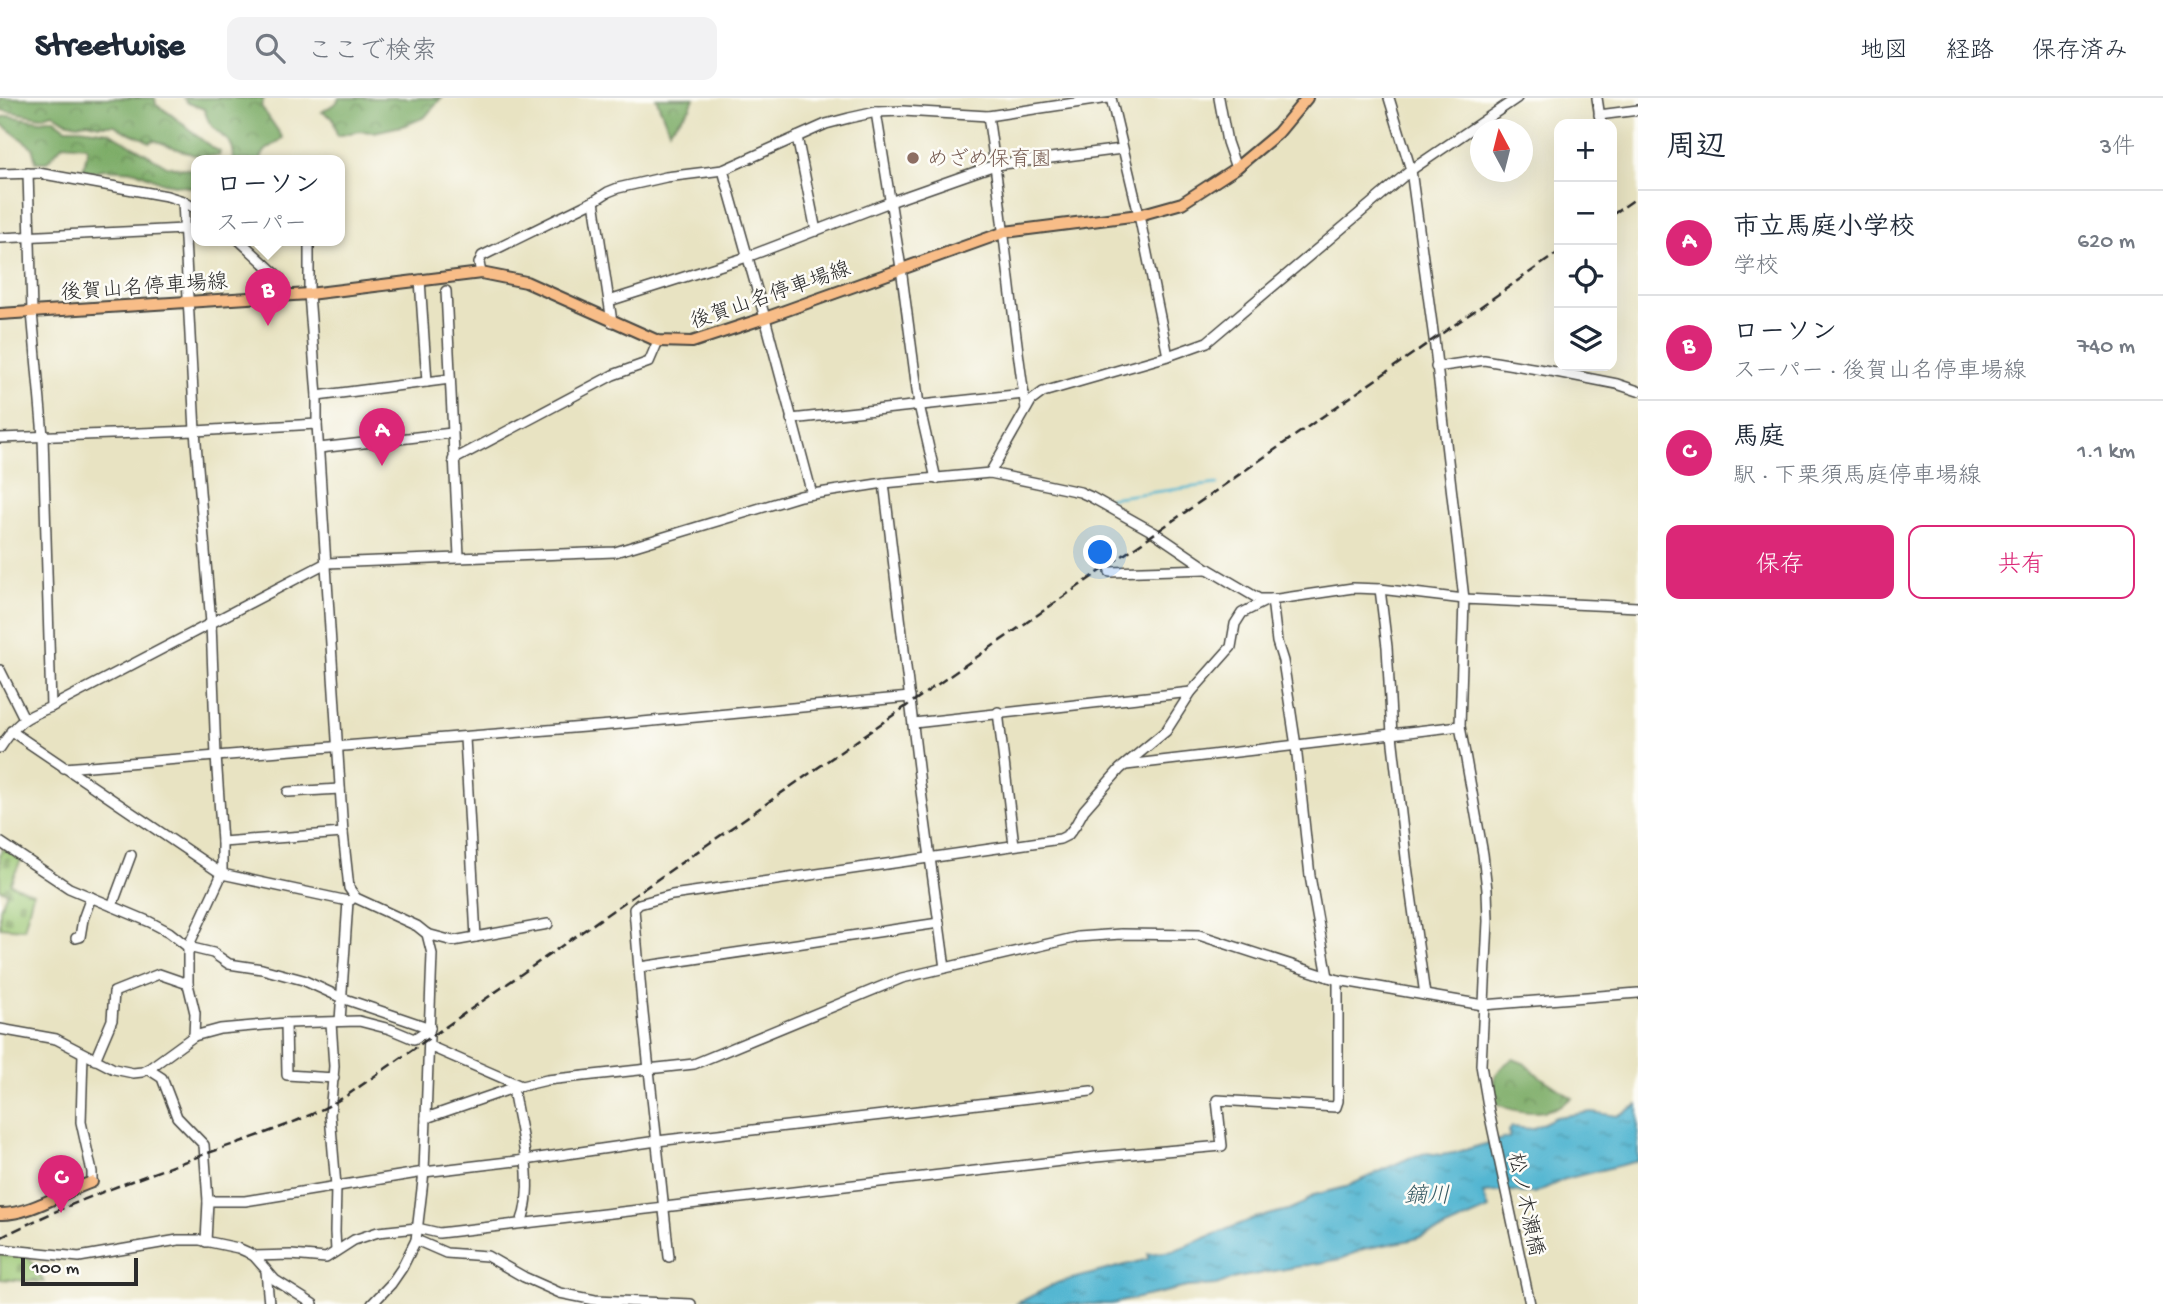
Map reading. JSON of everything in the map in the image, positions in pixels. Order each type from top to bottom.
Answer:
[{"type":"main road","name":"後賀山名停車場線","points":[[0,314],[309,294],[481,273],[526,282],[658,341],[692,342],[1005,232],[1139,215],[1182,203],[1236,168],[1278,133],[1307,98]]},
{"type":"main road","points":[[0,1214],[23,1211],[92,1182]]},
{"type":"street","points":[[481,273],[479,263],[482,256],[608,192],[666,177],[723,170],[826,124],[876,113],[903,111],[988,116],[1109,98],[1139,215],[1168,356]]},
{"type":"street","points":[[1219,98],[1227,142],[1236,168]]},
{"type":"street","name":"松ノ木瀬橋","points":[[1389,98],[1411,170],[1464,599],[1460,726],[1487,890],[1482,1065],[1489,1112],[1530,1304]]},
{"type":"street","points":[[990,473],[1031,401],[1043,392],[1207,342],[1411,170],[1517,98]]},
{"type":"street","points":[[1597,98],[1600,119]]},
{"type":"street","points":[[1604,119],[1638,110]]},
{"type":"street","points":[[876,113],[901,268],[919,405],[936,479]]},
{"type":"street","points":[[988,116],[1026,409]]},
{"type":"street","points":[[797,137],[816,231]]},
{"type":"street","points":[[609,301],[747,257],[995,165],[1122,149]]},
{"type":"street","points":[[723,170],[812,494]]},
{"type":"street","points":[[27,173],[32,312],[43,436],[51,707]]},
{"type":"street","points":[[0,174],[38,173],[167,196],[191,206]]},
{"type":"street","points":[[183,201],[194,431],[211,623],[222,842],[222,874],[188,947],[188,984],[195,1013],[194,1036]]},
{"type":"street","points":[[594,201],[612,322]]},
{"type":"street","points":[[0,238],[184,229]]},
{"type":"street","points":[[245,246],[280,278]]},
{"type":"street","points":[[309,246],[309,294],[340,789],[352,899],[342,998],[335,1022],[330,1115],[336,1186],[337,1251]]},
{"type":"street","points":[[420,280],[427,382]]},
{"type":"street","points":[[446,291],[459,556]]},
{"type":"street","points":[[453,460],[613,375],[649,362],[658,341]]},
{"type":"street","points":[[1436,367],[1484,360],[1568,374],[1638,391]]},
{"type":"street","points":[[317,396],[450,379]]},
{"type":"street","points":[[791,419],[1024,394]]},
{"type":"street","points":[[0,438],[317,424]]},
{"type":"street","points":[[319,448],[452,433]]},
{"type":"street","points":[[0,748],[24,718],[51,707],[326,563],[615,552],[812,494],[884,484],[990,473],[1080,492],[1155,533],[1251,595],[1271,600]]},
{"type":"street","points":[[884,484],[945,968]]},
{"type":"street","points":[[1110,572],[1208,569]]},
{"type":"street","points":[[669,1257],[634,909],[639,904],[672,895],[1060,839],[1068,835],[1084,810],[1125,765],[1166,731],[1191,692],[1231,647],[1235,624],[1242,613],[1271,600],[1353,588],[1464,599],[1638,607]]},
{"type":"street","points":[[1380,589],[1392,735],[1425,995]]},
{"type":"street","points":[[1271,600],[1296,746],[1310,876],[1328,977]]},
{"type":"street","points":[[0,670],[24,718]]},
{"type":"street","points":[[914,723],[1191,692]]},
{"type":"street","points":[[64,768],[465,738],[910,697]]},
{"type":"street","points":[[998,712],[1014,845]]},
{"type":"street","points":[[1125,765],[1460,726]]},
{"type":"street","points":[[11,731],[222,874],[352,899],[417,926],[427,934],[453,941],[548,924]]},
{"type":"street","points":[[465,738],[476,937]]},
{"type":"street","points":[[288,792],[340,789]]},
{"type":"street","points":[[222,842],[343,833]]},
{"type":"street","points":[[0,842],[69,888],[159,927],[188,947],[213,953],[229,964],[303,980],[342,998],[430,1028]]},
{"type":"street","points":[[113,906],[131,855]]},
{"type":"street","points":[[76,938],[80,937],[91,897]]},
{"type":"street","points":[[640,967],[939,923]]},
{"type":"street","points":[[372,1304],[402,1268],[416,1240],[424,1172],[430,1028],[432,954],[427,934]]},
{"type":"street","points":[[426,1118],[517,1087],[547,1080],[650,1070],[705,1060],[902,978],[1078,937],[1188,934],[1211,937],[1338,980],[1483,1005],[1638,993]]},
{"type":"street","points":[[95,1060],[112,1020],[114,992],[159,974],[188,984]]},
{"type":"street","points":[[254,1256],[326,1258],[354,1240],[378,1232],[417,1228],[439,1233],[1096,1157],[1222,1146],[1217,1100],[1336,1107],[1338,980]]},
{"type":"street","points":[[0,1029],[56,1039],[95,1060],[125,1072],[142,1072],[194,1036],[220,1029],[286,1023],[359,1021],[414,1039],[430,1028]]},
{"type":"street","points":[[286,1023],[287,1075],[334,1078]]},
{"type":"street","points":[[429,1046],[517,1087]]},
{"type":"street","points":[[83,1054],[81,1122],[92,1182]]},
{"type":"street","points":[[148,1069],[162,1077],[177,1117],[205,1145],[208,1201],[206,1242]]},
{"type":"street","points":[[517,1087],[525,1160],[526,1212],[521,1223]]},
{"type":"street","points":[[208,1201],[245,1201],[424,1172],[657,1141],[1091,1091]]},
{"type":"street","points":[[0,1248],[79,1257],[178,1240],[206,1242],[238,1248],[254,1256],[284,1288],[313,1304]]},
{"type":"street","points":[[416,1240],[446,1253],[487,1256],[560,1293],[595,1300],[691,1304]]},
{"type":"street","points":[[266,1271],[269,1304]]},
{"type":"green space","points":[[0,98],[155,98],[156,105],[220,152],[219,155],[194,155],[154,140],[149,142],[115,125],[88,122],[77,124],[65,121],[53,113],[41,117],[0,110]]},
{"type":"green space","points":[[184,98],[264,98],[261,106],[283,138],[263,155],[233,155],[231,144],[216,131],[204,109],[188,103]]},
{"type":"green space","points":[[339,98],[441,98],[425,117],[406,125],[337,136],[333,118],[322,112]]},
{"type":"green space","points":[[656,98],[694,98],[690,108],[669,130]]},
{"type":"green space","points":[[8,116],[41,121],[54,119],[66,128],[109,132],[167,166],[191,169],[191,187],[163,183],[136,171],[83,170],[88,149],[86,146],[63,144],[47,162],[36,162],[32,147],[0,123],[0,118]]},
{"type":"green space","points":[[3,848],[21,860],[10,884],[33,893],[24,929],[0,927],[0,909],[7,892],[0,889],[0,854]]},
{"type":"green space","points":[[1513,1059],[1526,1064],[1572,1098],[1549,1110],[1533,1112],[1508,1108],[1494,1102],[1495,1077],[1502,1067]]},
{"type":"green space","points":[[0,1250],[28,1256],[44,1282],[0,1279]]},
{"type":"water","name":"鏑川","points":[[1638,1105],[1638,1161],[1565,1179],[1535,1193],[1483,1193],[1489,1209],[1411,1240],[1363,1249],[1341,1259],[1111,1304],[1016,1304],[1057,1283],[1148,1259],[1148,1254],[1173,1251],[1255,1218],[1288,1210],[1314,1195],[1346,1187],[1409,1158],[1426,1153],[1454,1153],[1510,1137],[1508,1132],[1512,1127],[1532,1129],[1556,1117],[1592,1112],[1617,1116]]},
{"type":"waterway","points":[[1108,498],[1217,484]]},
{"type":"railway","points":[[1617,212],[1638,197]]},
{"type":"railway","points":[[0,1238],[103,1192],[296,1121],[346,1096],[1554,255]]},
{"type":"place","name":"めざめ保育園","points":[[913,158]]},
{"type":"place","name":"ローソン","points":[[268,326]]},
{"type":"place","name":"市立馬庭小学校","points":[[382,466]]},
{"type":"place","name":"馬庭","points":[[61,1213]]}]
